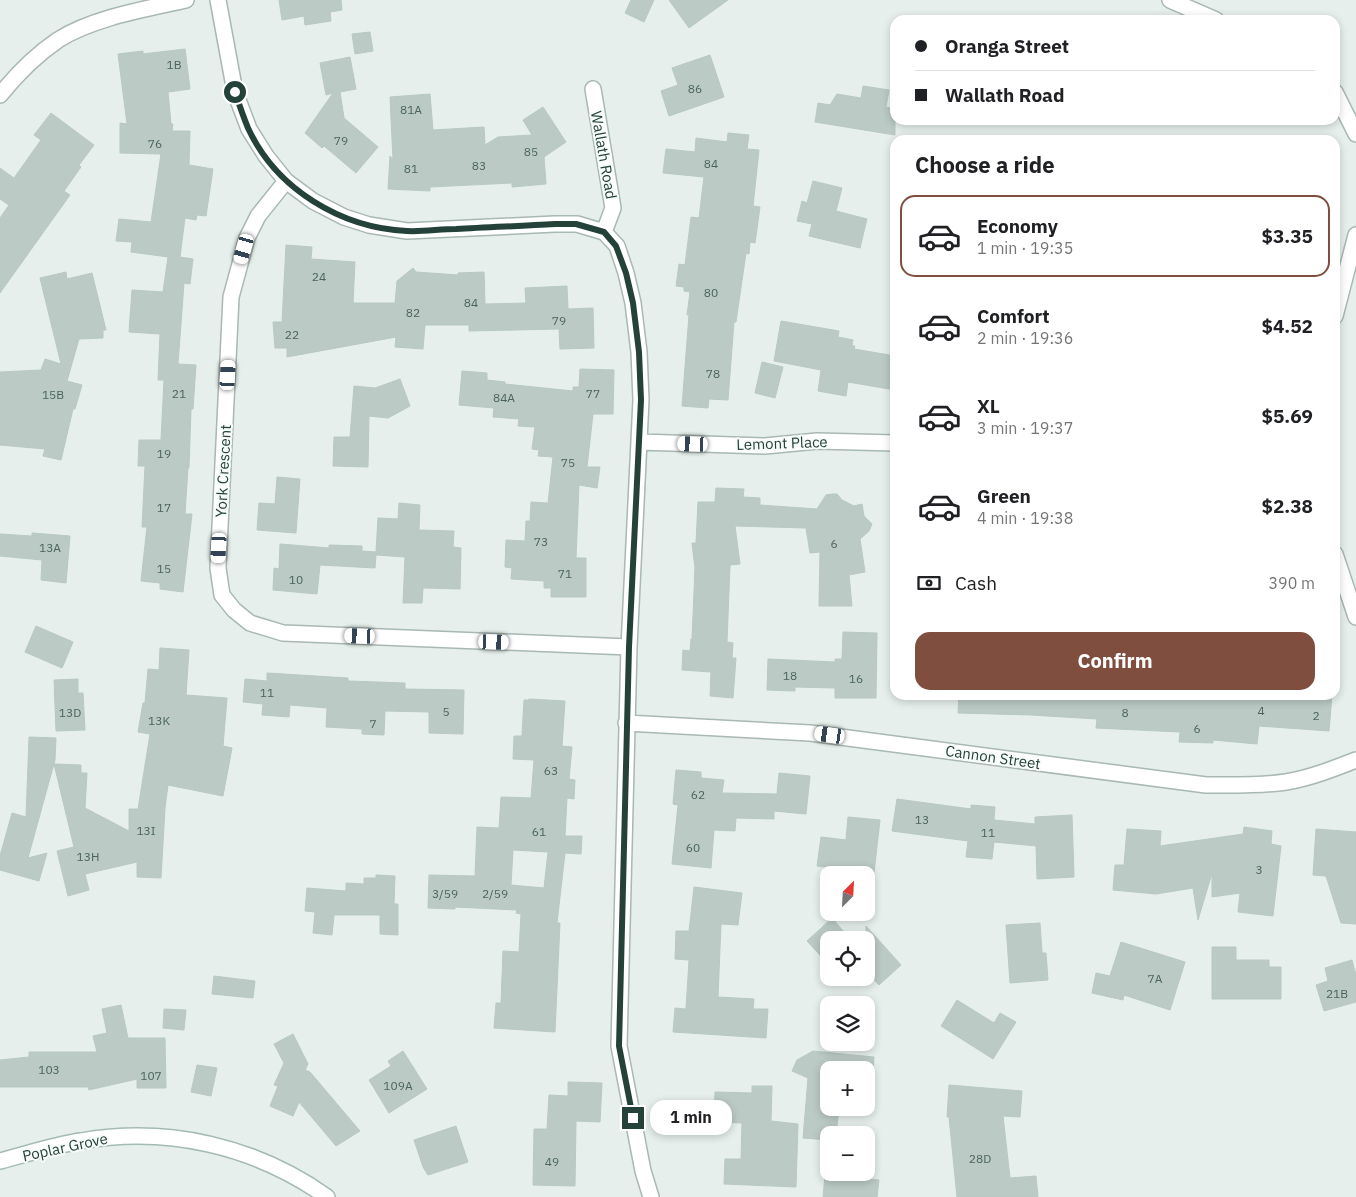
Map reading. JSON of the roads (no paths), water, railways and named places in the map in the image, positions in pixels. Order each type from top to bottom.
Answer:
[{"type":"street","points":[[0,95],[30,62],[60,39],[91,25],[120,16],[186,0]]},
{"type":"street","points":[[218,0],[235,92],[249,129],[266,156],[286,180],[313,202],[344,217],[369,225],[407,231],[569,224],[585,226],[604,232],[616,246],[626,273],[633,303],[639,352],[641,400],[626,723],[619,1046],[643,1171],[651,1197]]},
{"type":"street","points":[[1170,0],[1204,15]]},
{"type":"street","name":"Wallath Road","points":[[593,89],[614,208],[604,232]]},
{"type":"street","points":[[1340,102],[1356,134]]},
{"type":"street","name":"York Crescent","points":[[286,180],[258,216],[247,238],[231,297],[218,568],[222,595],[234,610],[250,623],[283,633],[629,647]]},
{"type":"street","points":[[1340,297],[1356,235]]},
{"type":"street","name":"Lemont Place","points":[[640,442],[765,446],[817,441],[890,444]]},
{"type":"street","points":[[1340,569],[1356,617]]},
{"type":"street","name":"Cannon Street","points":[[626,723],[810,733],[1206,785],[1249,786],[1288,781],[1321,773],[1356,760]]},
{"type":"street","name":"Poplar Grove","points":[[0,1161],[81,1141],[116,1136],[149,1135],[182,1138],[214,1144],[247,1154],[306,1183],[327,1197]]}]
